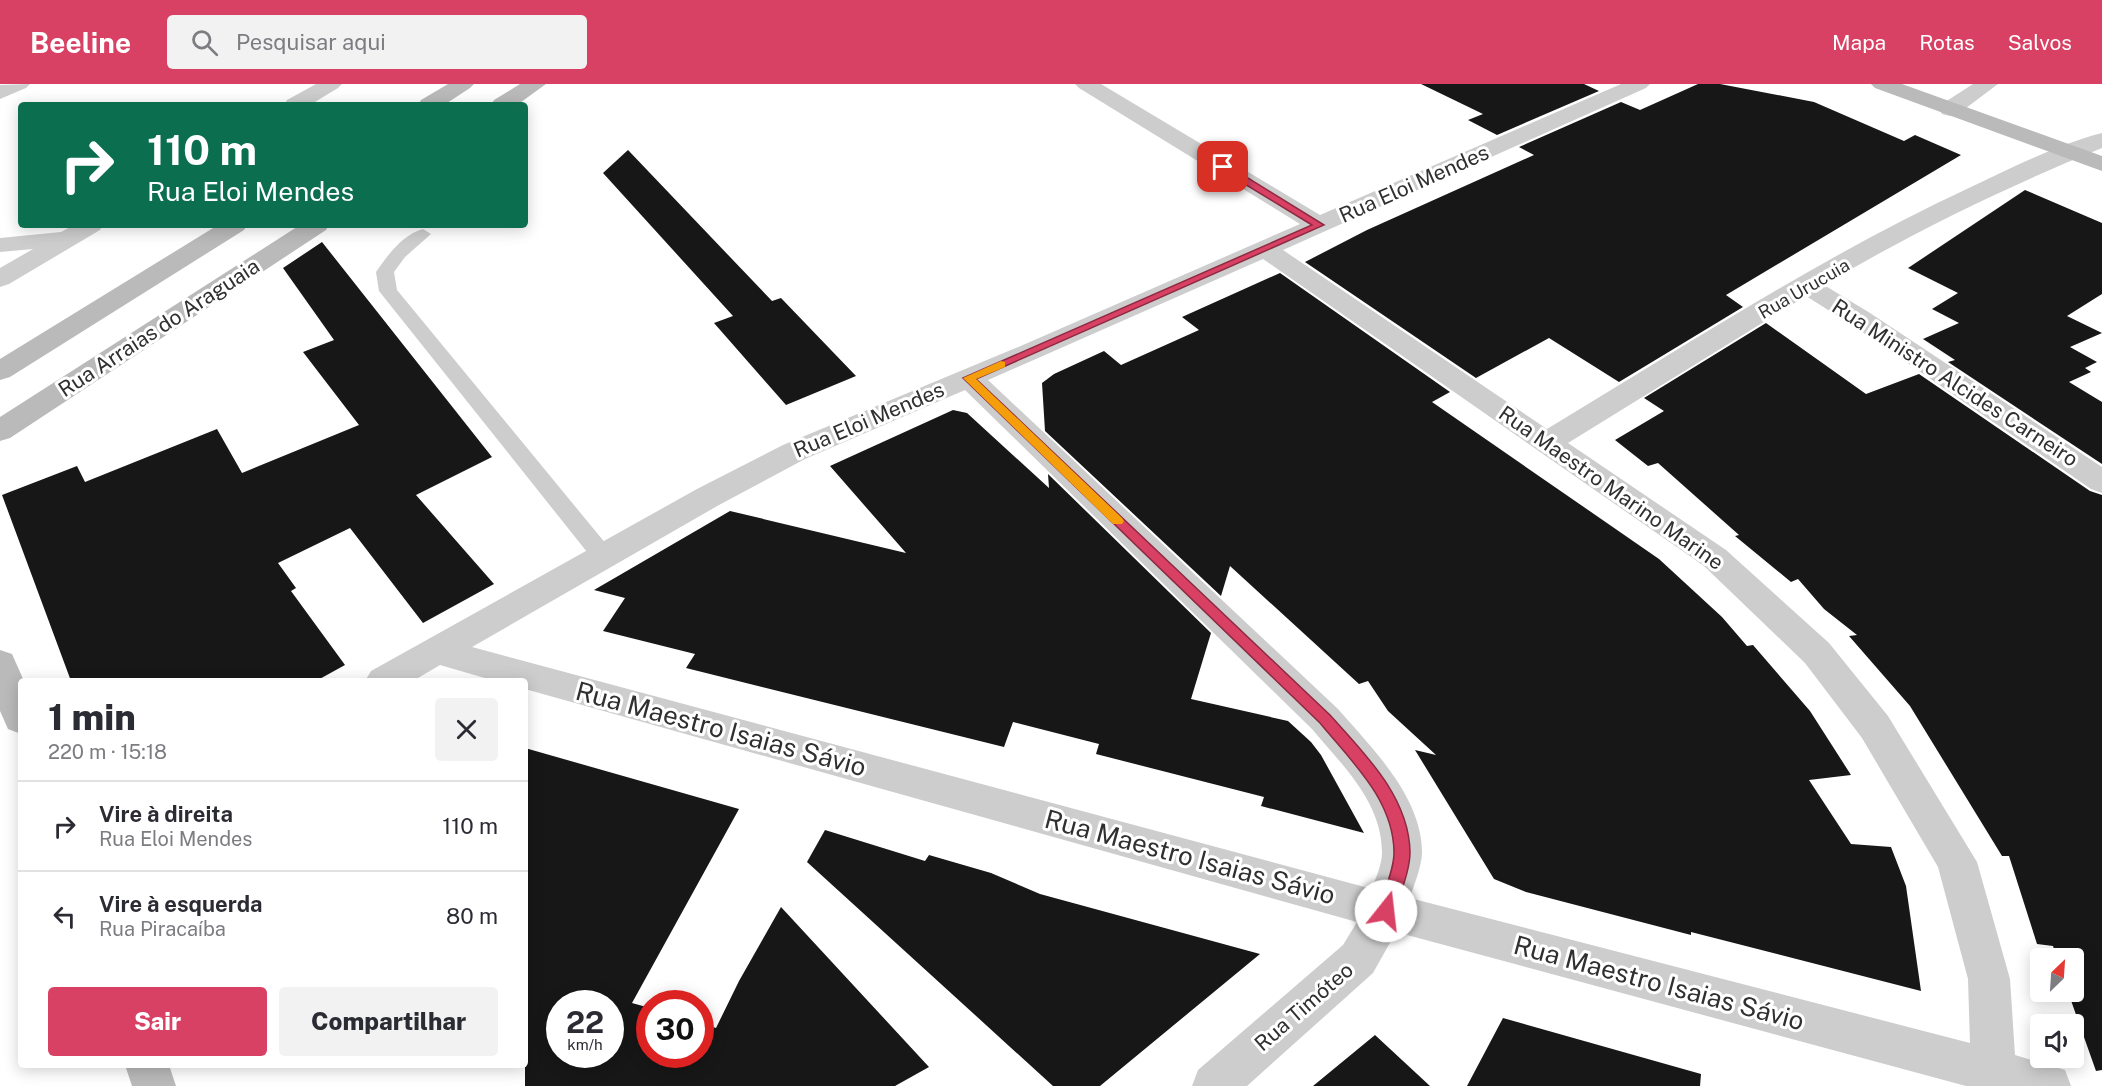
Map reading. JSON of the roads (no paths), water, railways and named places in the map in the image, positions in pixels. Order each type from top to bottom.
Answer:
[{"type":"main road","points":[[434,102],[463,84]]},
{"type":"main road","points":[[507,102],[535,84]]},
{"type":"main road","points":[[1882,84],[2102,164]]},
{"type":"main road","points":[[0,371],[230,228]]},
{"type":"main road","name":"Rua Arraias do Araguaia","points":[[0,431],[312,228]]},
{"type":"main road","points":[[0,664],[18,710]]},
{"type":"main road","points":[[148,1068],[154,1086]]},
{"type":"street","points":[[0,93],[19,84]]},
{"type":"street","points":[[300,102],[331,84]]},
{"type":"street","points":[[1086,84],[1319,225]]},
{"type":"street","name":"Rua Eloi Mendes","points":[[388,678],[603,556],[794,452],[969,378],[1639,84]]},
{"type":"street","points":[[1950,109],[1987,84]]},
{"type":"street","name":"Rua Urucuia","points":[[1547,442],[1806,286],[1950,205],[2102,140]]},
{"type":"street","points":[[0,245],[80,231]]},
{"type":"street","points":[[0,279],[80,231]]},
{"type":"street","name":"Rua Maestro Marino Marine","points":[[1265,249],[1715,558],[1817,653],[1875,727],[1957,862],[1989,979],[1994,1079]]},
{"type":"street","name":"Rua Ministro Alcides Carneiro","points":[[1806,286],[1861,319],[2102,482]]},
{"type":"street","name":"Rua Timóteo","points":[[969,378],[1325,719],[1374,776],[1399,823],[1402,855],[1386,911],[1358,959],[1214,1086]]},
{"type":"street","name":"Rua Maestro Isaias Sávio","points":[[436,651],[1994,1079],[2049,1086]]},
{"type":"lane","points":[[423,234],[399,253],[385,272],[388,291],[603,556]]}]
